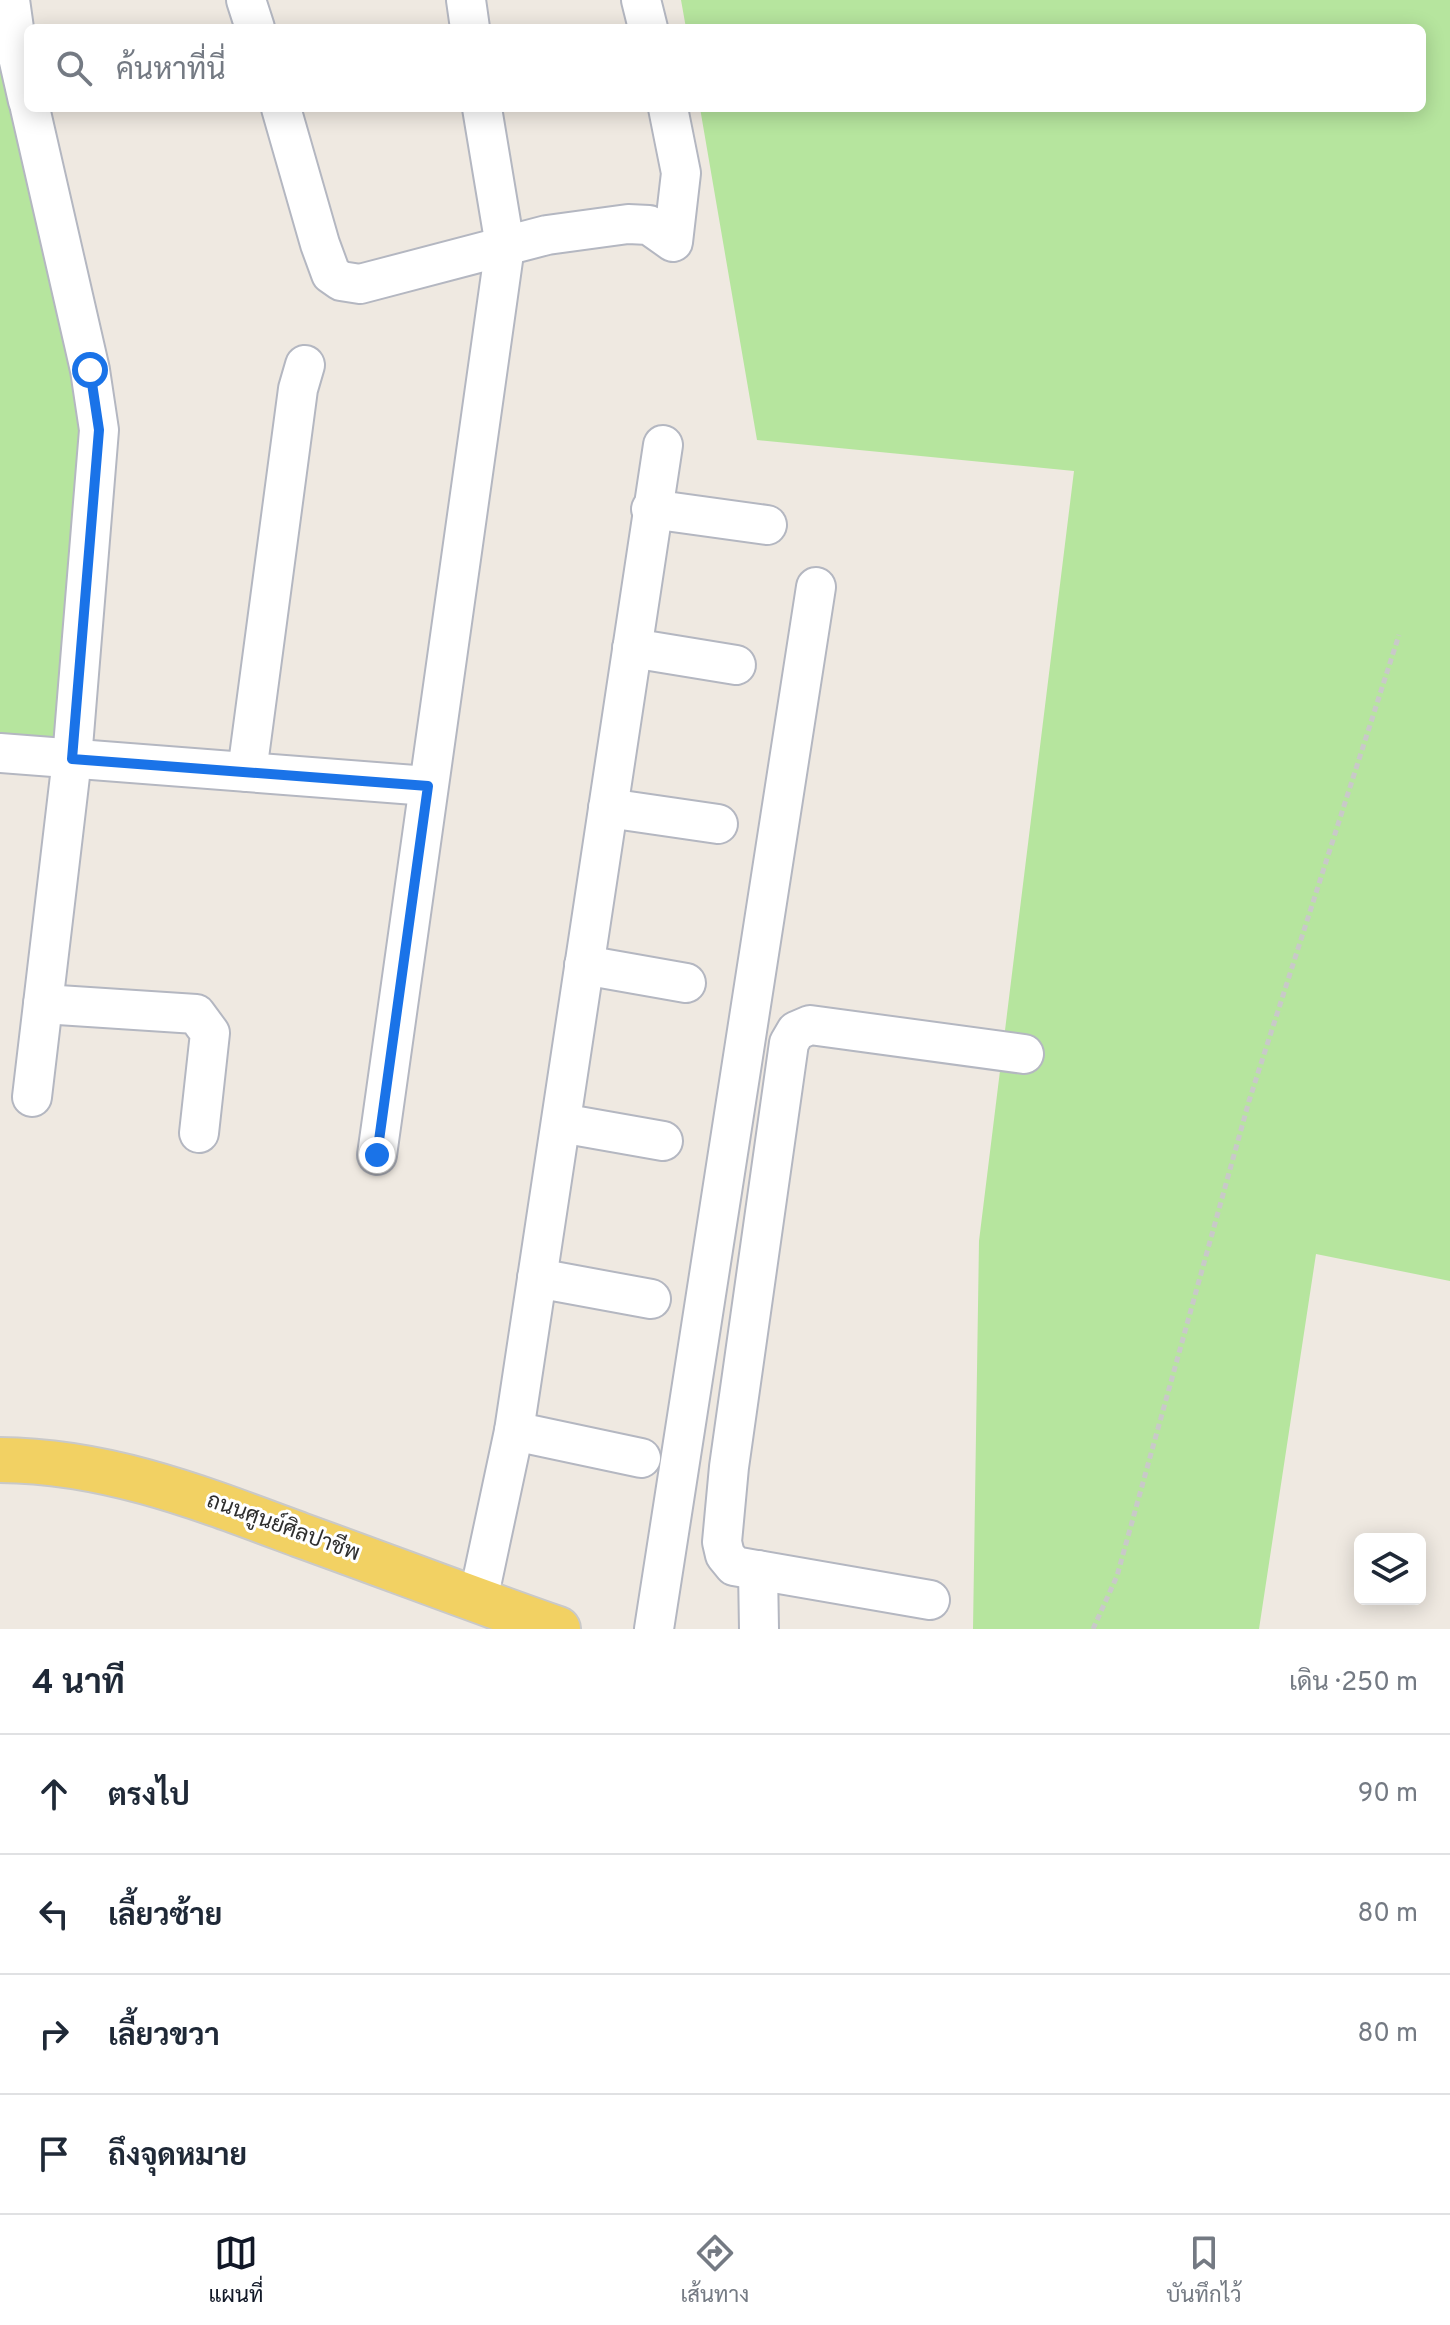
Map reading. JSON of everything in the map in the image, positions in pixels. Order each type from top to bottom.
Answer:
[{"type":"main road","name":"ถนนศูนย์ศิลปาชีพ","points":[[0,1460],[32,1460],[107,1471],[176,1488],[540,1626]]},
{"type":"street","points":[[10,0],[24,83]]},
{"type":"street","points":[[246,0],[254,24]]},
{"type":"street","points":[[466,0],[469,24]]},
{"type":"street","points":[[641,0],[647,24]]},
{"type":"street","points":[[31,112],[90,370],[99,430],[72,759],[32,1097]]},
{"type":"street","points":[[282,112],[331,274],[341,281],[360,284],[547,235],[628,224],[649,225],[673,242],[681,173],[669,112]]},
{"type":"street","points":[[377,1155],[505,246],[483,112]]},
{"type":"street","points":[[247,772],[298,389],[305,365]]},
{"type":"street","points":[[478,1600],[514,1431],[663,445]]},
{"type":"street","points":[[651,509],[767,525]]},
{"type":"street","points":[[654,1629],[816,587]]},
{"type":"street","points":[[632,648],[736,665]]},
{"type":"street","points":[[0,753],[428,786]]},
{"type":"street","points":[[608,808],[718,824]]},
{"type":"street","points":[[584,965],[686,983]]},
{"type":"street","points":[[43,1004],[196,1014],[210,1033],[199,1133]]},
{"type":"street","points":[[930,1600],[734,1566],[725,1555],[722,1542],[729,1467],[789,1043],[796,1031],[810,1025],[1024,1054]]},
{"type":"street","points":[[561,1123],[663,1141]]},
{"type":"street","points":[[537,1278],[651,1299]]},
{"type":"street","points":[[514,1431],[641,1458]]},
{"type":"street","points":[[758,1570],[759,1629]]},
{"type":"path","points":[[1093,1629],[1117,1576],[1249,1101],[1399,635]]},
{"type":"green space","points":[[681,0],[1450,0],[1450,1281],[1316,1254],[1259,1629],[973,1629],[979,1241],[1074,471],[757,440],[701,112],[1426,112],[1426,24],[685,24]]},
{"type":"green space","points":[[0,17],[88,446],[59,740],[0,733]]},
{"type":"route","points":[[90,370],[99,430],[72,759],[428,786],[377,1155]]}]
